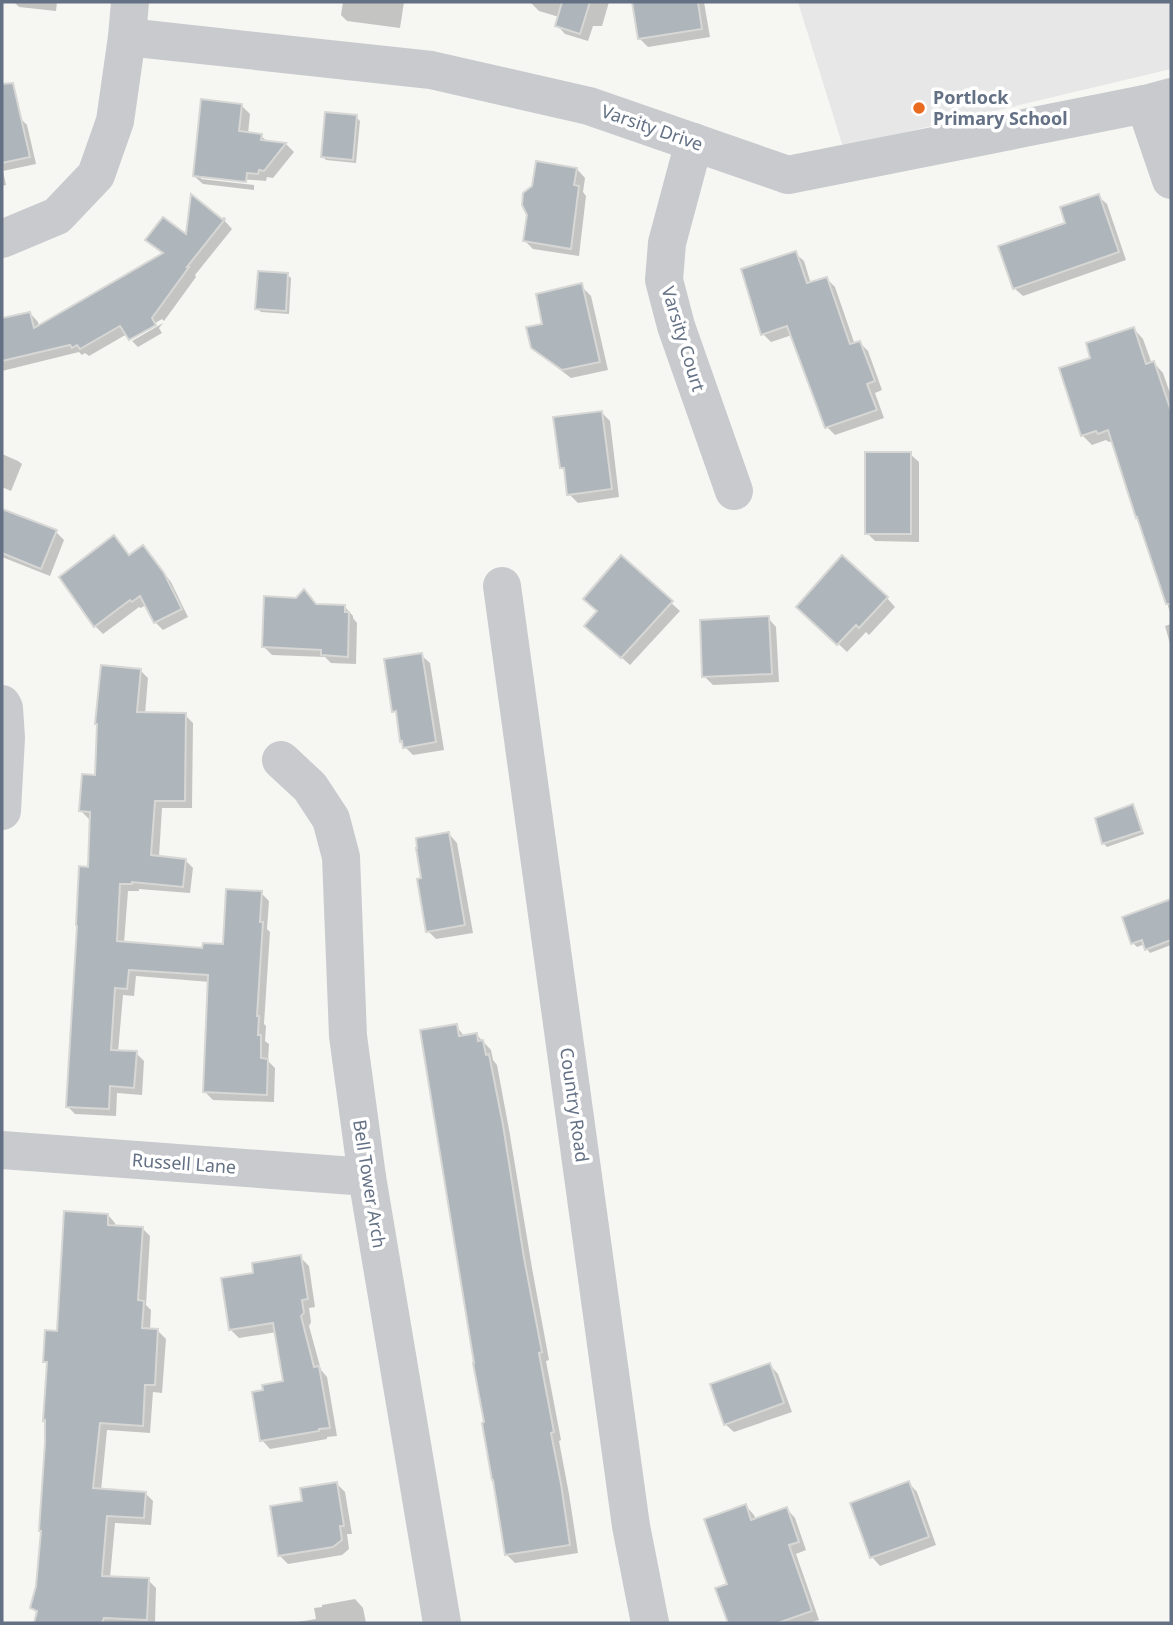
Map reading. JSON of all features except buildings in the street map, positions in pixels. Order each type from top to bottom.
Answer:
[{"type":"street","name":"Varsity Drive","points":[[129,20],[431,70],[589,106],[788,175],[1158,101]]},
{"type":"street","points":[[2,239],[57,216],[96,175],[116,121],[129,20]]},
{"type":"street","points":[[1158,101],[1171,180]]},
{"type":"street","name":"Varsity Court","points":[[694,142],[667,243],[664,280],[676,326],[734,491]]},
{"type":"street","name":"Country Road","points":[[502,586],[629,1512],[650,1623]]},
{"type":"street","points":[[2,704],[6,738],[2,811]]},
{"type":"street","name":"Bell Tower Arch","points":[[281,760],[310,787],[331,819],[341,857],[348,1036],[367,1177],[442,1623]]},
{"type":"street","name":"Russell Lane","points":[[2,1150],[367,1177]]},
{"type":"shaded area","name":"Portlock Primary School","points":[[798,2],[1171,2],[1171,69],[843,147]]},
{"type":"place","name":"Portlock Primary School","points":[[919,108]]}]
